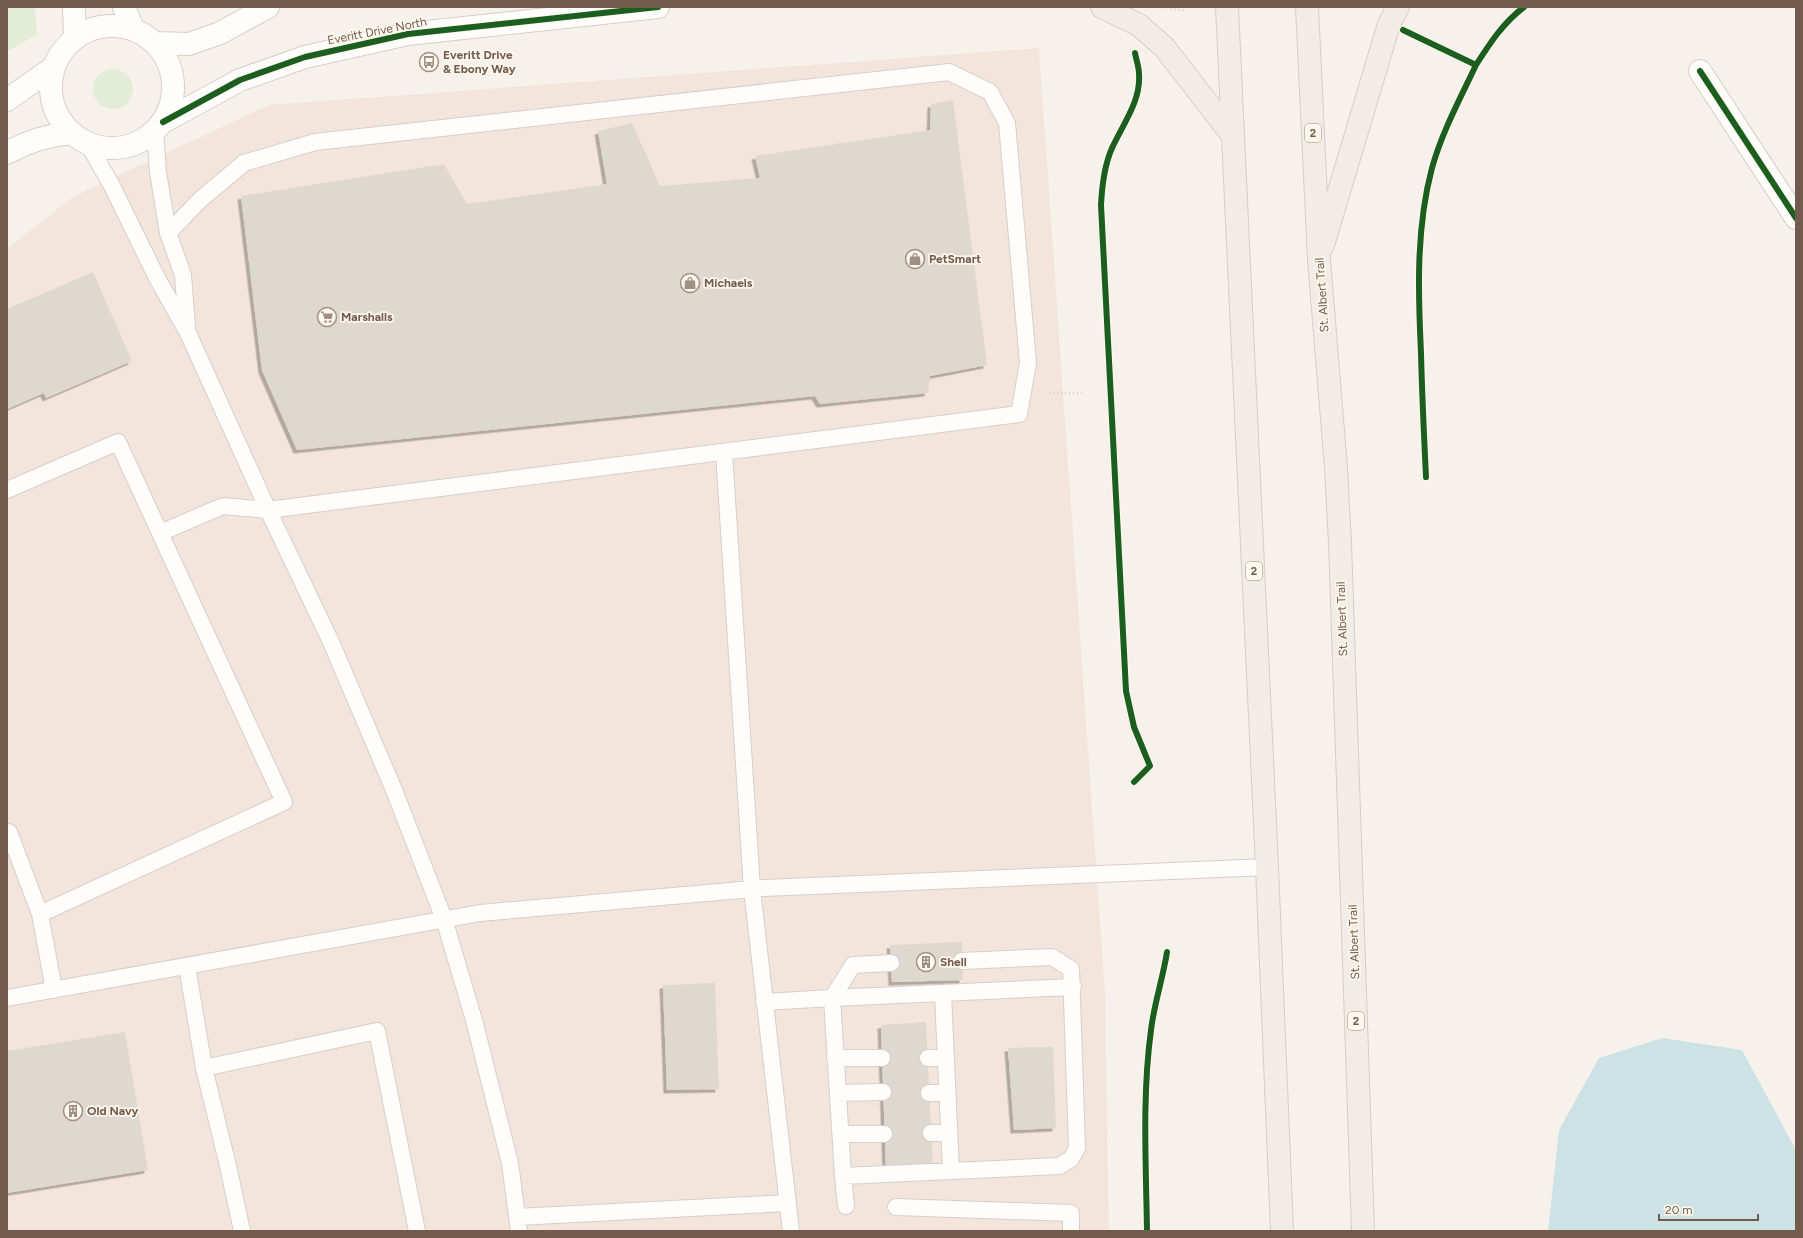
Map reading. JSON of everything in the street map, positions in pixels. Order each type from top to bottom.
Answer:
[{"type":"main road","points":[[1102,7],[1139,25],[1164,48],[1233,136]]},
{"type":"main road","name":"2","points":[[1227,7],[1267,867],[1282,1231]]},
{"type":"main road","name":"St. Albert Trail","points":[[1307,7],[1319,260],[1336,468],[1340,543],[1363,1231]]},
{"type":"main road","points":[[1319,260],[1389,24],[1398,7]]},
{"type":"street","points":[[74,7],[75,38]]},
{"type":"street","points":[[124,7],[133,29]]},
{"type":"street","points":[[155,43],[189,44],[220,33],[268,7]]},
{"type":"street","name":"Everitt Drive North","points":[[159,126],[240,80],[305,57],[408,34],[658,7]]},
{"type":"street","points":[[7,153],[26,142],[52,135],[79,138],[103,148],[120,148],[137,143],[152,134],[159,126],[170,106],[174,90],[166,56],[155,43],[141,32],[124,27],[107,26],[90,29],[75,38],[62,51],[54,67],[50,85],[53,102],[60,119],[79,138]]},
{"type":"street","points":[[7,100],[54,67]]},
{"type":"street","points":[[1700,71],[1796,218]]},
{"type":"lane","points":[[160,533],[223,506],[268,510],[1019,414],[1028,363],[1007,123],[990,92],[949,72],[315,142],[244,163],[201,199],[168,233]]},
{"type":"lane","points":[[159,126],[158,172],[168,233],[182,275],[188,332]]},
{"type":"lane","points":[[79,138],[112,186],[157,278],[188,332],[268,510],[331,642],[394,790],[444,919],[474,1020],[510,1163],[518,1224],[787,1203]]},
{"type":"lane","points":[[7,490],[118,442],[284,802],[40,914]]},
{"type":"lane","points":[[724,452],[752,889],[790,1231]]},
{"type":"lane","points":[[8,830],[40,914],[54,990]]},
{"type":"lane","points":[[7,998],[480,913],[752,889],[1267,867]]},
{"type":"lane","points":[[844,1176],[1059,1166],[1070,1159],[1077,1148],[1073,987],[1071,969],[1052,957],[962,961]]},
{"type":"lane","points":[[846,1206],[832,998],[853,965],[891,963]]},
{"type":"lane","points":[[186,966],[204,1068],[242,1231]]},
{"type":"lane","points":[[764,1002],[1073,987]]},
{"type":"lane","points":[[943,994],[951,1171]]},
{"type":"lane","points":[[204,1068],[378,1031],[418,1231]]},
{"type":"lane","points":[[836,1058],[882,1058]]},
{"type":"lane","points":[[928,1058],[946,1058]]},
{"type":"lane","points":[[838,1093],[883,1092]]},
{"type":"lane","points":[[929,1093],[948,1093]]},
{"type":"lane","points":[[931,1133],[949,1133]]},
{"type":"lane","points":[[840,1134],[884,1134]]},
{"type":"lane","points":[[896,1207],[1071,1213],[1071,1231]]},
{"type":"path","points":[[1163,7],[1187,11]]},
{"type":"shaded area","points":[[1039,48],[1105,993],[1109,1231],[7,1231],[7,249],[74,196],[269,105]]},
{"type":"shaded area","points":[[1662,1038],[1742,1050],[1796,1150],[1796,1231],[1548,1231],[1559,1130],[1599,1058]]},
{"type":"green space","points":[[7,7],[35,7],[37,35],[7,51]]},
{"type":"green space","points":[[113,69],[121,71],[127,75],[131,81],[133,89],[131,97],[127,103],[121,107],[113,109],[105,107],[99,103],[95,97],[93,89],[95,81],[99,75],[105,71]]},
{"type":"building","points":[[953,100],[987,365],[930,376],[928,393],[820,404],[815,396],[297,450],[262,370],[241,196],[444,164],[467,204],[607,184],[598,131],[632,123],[660,186],[760,178],[755,156],[930,130],[931,104]]},
{"type":"building","points":[[93,272],[132,361],[46,398],[44,393],[7,409],[7,309]]},
{"type":"building","name":"Shell","points":[[962,942],[963,980],[892,982],[890,945]]},
{"type":"building","points":[[715,983],[719,1089],[667,1090],[663,985]]},
{"type":"building","points":[[926,1022],[933,1168],[886,1169],[881,1025]]},
{"type":"building","name":"Old Navy","points":[[125,1032],[148,1170],[7,1193],[7,1051]]},
{"type":"building","points":[[1053,1047],[1056,1128],[1014,1130],[1008,1048]]},
{"type":"cycle path","points":[[163,122],[240,80],[305,57],[408,34],[658,7]]},
{"type":"cycle path","points":[[1403,30],[1476,65],[1503,27],[1524,7]]},
{"type":"cycle path","points":[[1134,782],[1150,766],[1134,727],[1126,691],[1101,205],[1104,176],[1109,155],[1137,94],[1139,71],[1135,53]]},
{"type":"cycle path","points":[[1426,477],[1419,306],[1419,260],[1423,214],[1436,155],[1452,116],[1476,65]]},
{"type":"cycle path","points":[[1700,71],[1796,218]]},
{"type":"cycle path","points":[[1147,1231],[1145,1130],[1146,1080],[1152,1020],[1167,952]]},
{"type":"place","name":"Everitt Drive & Ebony Way","points":[[429,62]]},
{"type":"place","name":"PetSmart","points":[[915,259]]},
{"type":"place","name":"Michaels","points":[[690,283]]},
{"type":"place","name":"Marshalls","points":[[327,317]]},
{"type":"place","name":"Shell","points":[[926,962]]},
{"type":"place","name":"Old Navy","points":[[73,1111]]}]
